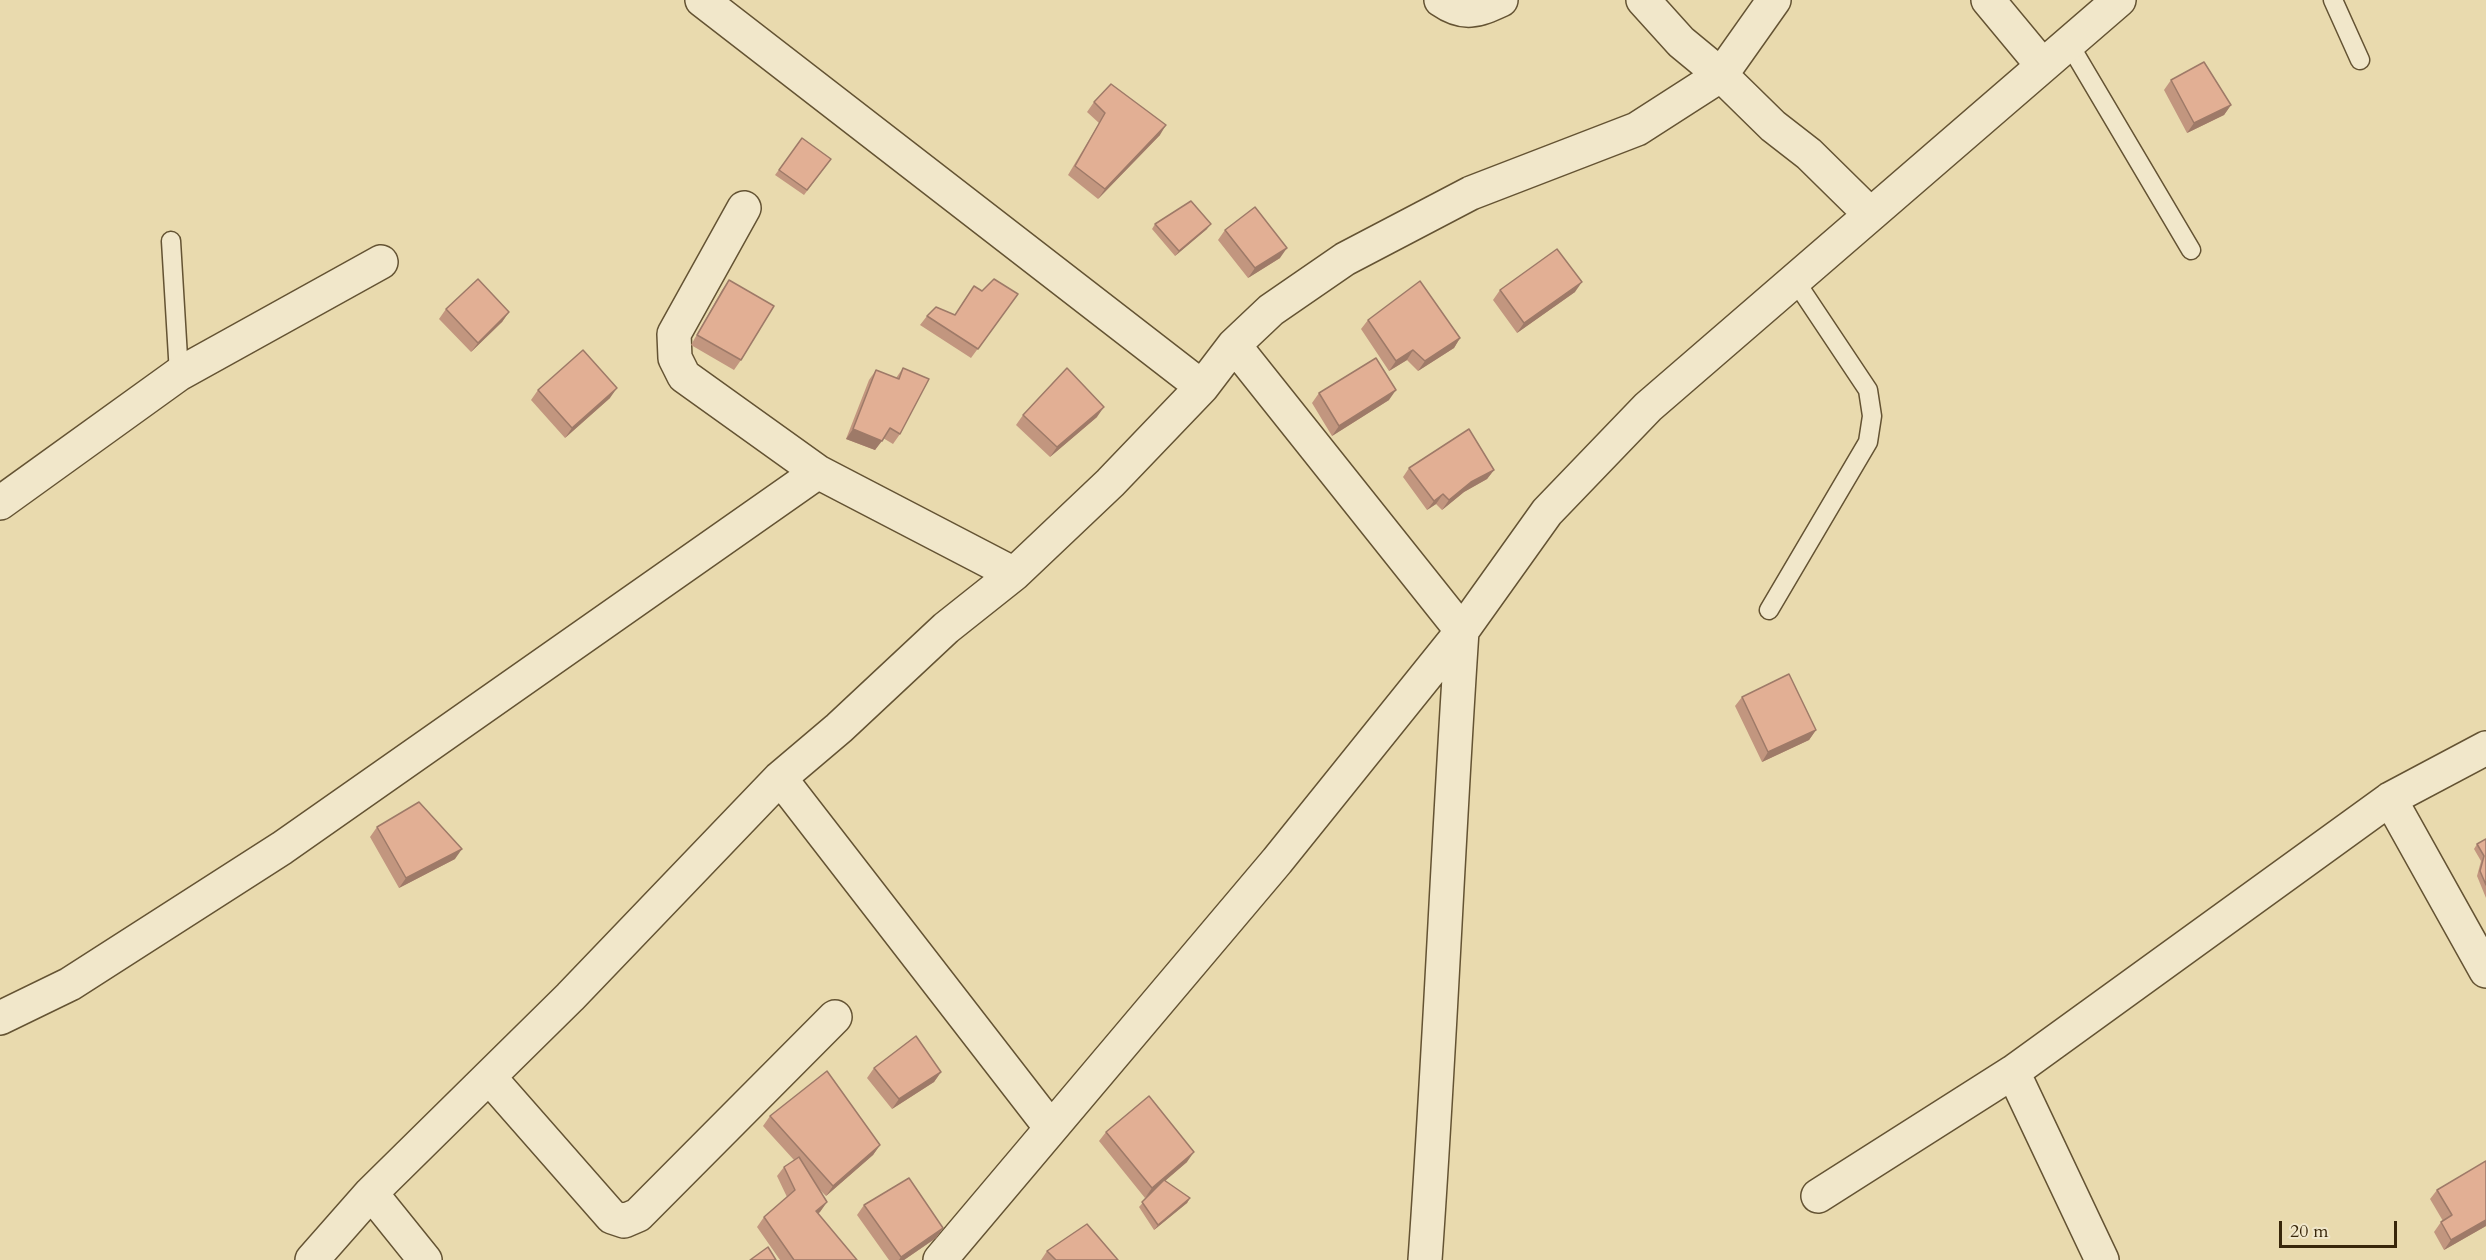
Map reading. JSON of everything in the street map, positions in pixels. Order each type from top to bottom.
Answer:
[{"type":"street","points":[[702,0],[1202,387]]},
{"type":"street","points":[[1441,0],[1454,9],[1472,12],[1501,0]]},
{"type":"street","points":[[1643,0],[1682,42],[1773,126],[1809,154],[1870,214]]},
{"type":"street","points":[[312,1260],[371,1193],[570,997],[780,778],[839,728],[946,627],[1014,574],[1110,483],[1202,387],[1234,345],[1271,310],[1345,259],[1471,193],[1637,129],[1720,75],[1774,0]]},
{"type":"street","points":[[1988,0],[2042,65]]},
{"type":"street","points":[[940,1260],[1277,861],[1462,631],[1547,512],[1648,407],[2119,0]]},
{"type":"street","points":[[744,208],[674,334],[675,358],[684,376],[818,472],[1014,574]]},
{"type":"street","points":[[0,503],[179,374],[381,262]]},
{"type":"street","points":[[1234,345],[1462,631],[1447,853],[1433,1149],[1425,1260]]},
{"type":"street","points":[[0,1018],[70,984],[282,848],[818,472]]},
{"type":"street","points":[[1818,1196],[2013,1072],[2390,799],[2486,748]]},
{"type":"street","points":[[780,778],[1051,1128]]},
{"type":"street","points":[[2390,799],[2486,972]]},
{"type":"street","points":[[489,1077],[612,1216],[624,1221],[638,1215],[835,1017]]},
{"type":"street","points":[[2013,1072],[2102,1260]]},
{"type":"street","points":[[371,1193],[425,1260]]},
{"type":"lane","points":[[2333,0],[2360,60]]},
{"type":"lane","points":[[2068,42],[2191,250]]},
{"type":"lane","points":[[171,241],[179,374]]},
{"type":"lane","points":[[1769,610],[1868,442],[1872,416],[1868,390],[1794,279]]},
{"type":"building","points":[[2204,62],[2231,105],[2194,123],[2171,80]]},
{"type":"building","points":[[1111,84],[1166,125],[1105,189],[1075,166],[1105,113],[1094,102]]},
{"type":"building","points":[[802,138],[831,159],[807,190],[779,170]]},
{"type":"building","points":[[1191,201],[1211,224],[1179,251],[1155,224]]},
{"type":"building","points":[[1255,207],[1287,248],[1255,268],[1225,230]]},
{"type":"building","points":[[1557,249],[1582,282],[1524,323],[1500,290]]},
{"type":"building","points":[[478,279],[509,312],[478,343],[446,309]]},
{"type":"building","points":[[994,279],[1018,294],[978,349],[927,316],[936,307],[955,315],[974,286],[982,291]]},
{"type":"building","points":[[729,280],[774,306],[741,360],[697,335]]},
{"type":"building","points":[[1420,281],[1460,338],[1425,361],[1413,350],[1396,361],[1368,320]]},
{"type":"building","points":[[583,350],[617,388],[572,428],[538,390]]},
{"type":"building","points":[[1376,358],[1396,390],[1339,426],[1319,393]]},
{"type":"building","points":[[903,368],[929,379],[900,434],[890,428],[882,441],[853,429],[876,370],[899,379]]},
{"type":"building","points":[[1067,368],[1104,407],[1057,447],[1023,415]]},
{"type":"building","points":[[1469,429],[1494,470],[1471,482],[1449,500],[1443,494],[1434,501],[1409,468]]},
{"type":"building","points":[[1789,674],[1816,730],[1768,752],[1742,697]]},
{"type":"building","points":[[419,802],[462,849],[406,878],[377,827]]},
{"type":"building","points":[[2486,839],[2486,885],[2480,871],[2484,856],[2477,844]]},
{"type":"building","points":[[916,1036],[941,1072],[899,1099],[874,1068]]},
{"type":"building","points":[[827,1071],[880,1145],[833,1186],[770,1116]]},
{"type":"building","points":[[1149,1096],[1194,1152],[1152,1188],[1106,1132]]},
{"type":"building","points":[[799,1157],[827,1202],[816,1211],[857,1260],[794,1260],[764,1217],[795,1190],[784,1167]]},
{"type":"building","points":[[2486,1161],[2486,1220],[2451,1240],[2441,1222],[2452,1215],[2437,1190]]},
{"type":"building","points":[[909,1178],[943,1228],[901,1257],[864,1205]]},
{"type":"building","points":[[1164,1180],[1190,1198],[1158,1225],[1142,1202]]},
{"type":"building","points":[[1087,1224],[1118,1260],[1056,1260],[1047,1251]]},
{"type":"building","points":[[768,1247],[776,1260],[750,1260]]}]
